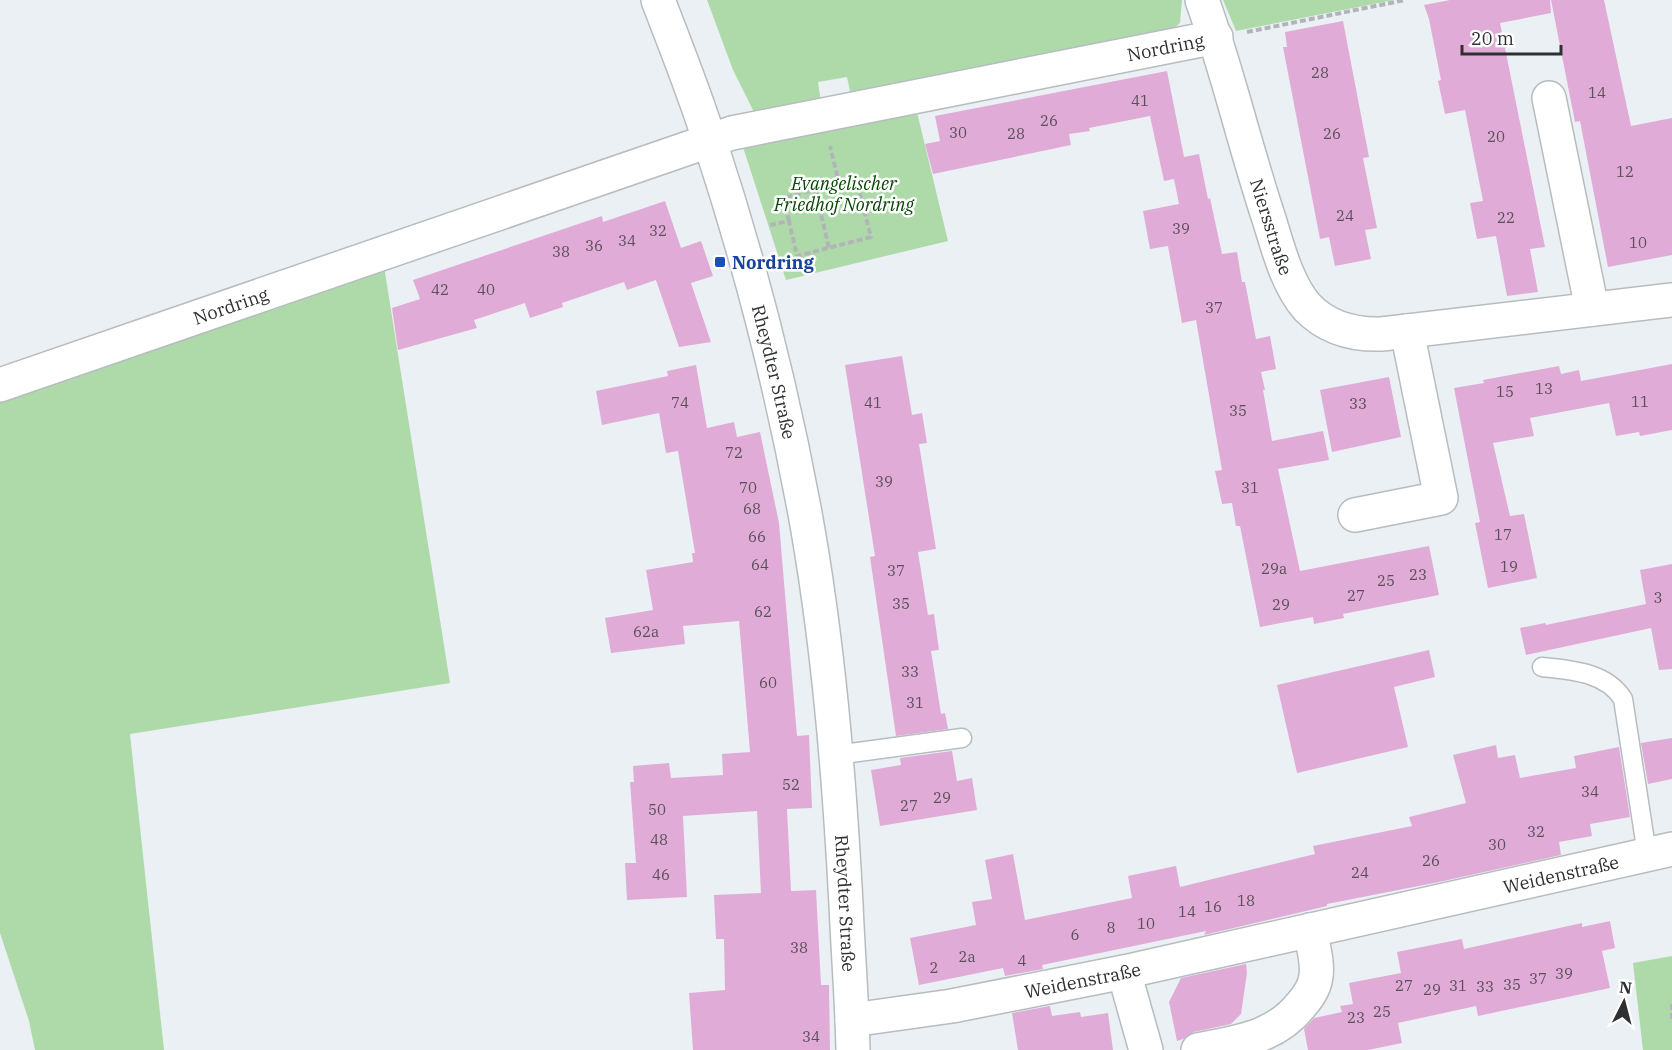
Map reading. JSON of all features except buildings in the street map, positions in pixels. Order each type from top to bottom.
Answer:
[{"type":"street","name":"Rheydter Straße","points":[[658,0],[710,141],[737,234],[777,384],[804,506],[817,586],[836,755],[852,1035]]},
{"type":"street","name":"Niersstraße","points":[[1202,0],[1216,37],[1254,175],[1275,238],[1297,293],[1315,314],[1347,331],[1370,334],[1672,300]]},
{"type":"street","name":"Nordring","points":[[0,385],[752,128],[1216,37]]},
{"type":"street","points":[[1550,98],[1592,309]]},
{"type":"street","points":[[1354,515],[1441,498],[1407,331]]},
{"type":"street","name":"Weidenstraße","points":[[852,1035],[952,1006],[1124,972],[1659,851]]},
{"type":"street","points":[[1198,1050],[1258,1037],[1275,1029],[1296,1011],[1306,999],[1316,979],[1310,930]]},
{"type":"street","points":[[1124,972],[1146,1050]]},
{"type":"lane","points":[[1542,667],[1579,671],[1593,676],[1616,689],[1623,699],[1659,851]]},
{"type":"lane","points":[[836,755],[962,738]]},
{"type":"path","name":"Nordring","points":[[1216,37],[1405,0]]},
{"type":"path","points":[[839,183],[830,146],[840,143]]},
{"type":"path","points":[[856,179],[871,237],[797,256],[783,198],[815,189],[856,179]]},
{"type":"path","points":[[815,189],[829,248]]},
{"type":"path","points":[[737,234],[789,221]]},
{"type":"path","points":[[1672,1004],[1672,1022]]},
{"type":"green space","points":[[707,0],[1182,0],[1180,23],[1165,36],[851,96],[847,77],[818,82],[821,102],[755,114],[733,70]]},
{"type":"green space","points":[[1223,0],[1394,0],[1236,31]]},
{"type":"green space","name":"Evangelischer Friedhof Nordring","points":[[915,104],[948,241],[786,280],[742,144]]},
{"type":"green space","points":[[384,266],[450,683],[130,734],[164,1050],[35,1050],[29,1021],[0,933],[0,398]]},
{"type":"green space","points":[[1672,956],[1672,1050],[1643,1050],[1633,963]]},
{"type":"place","name":"Nordring","points":[[720,262]]}]
